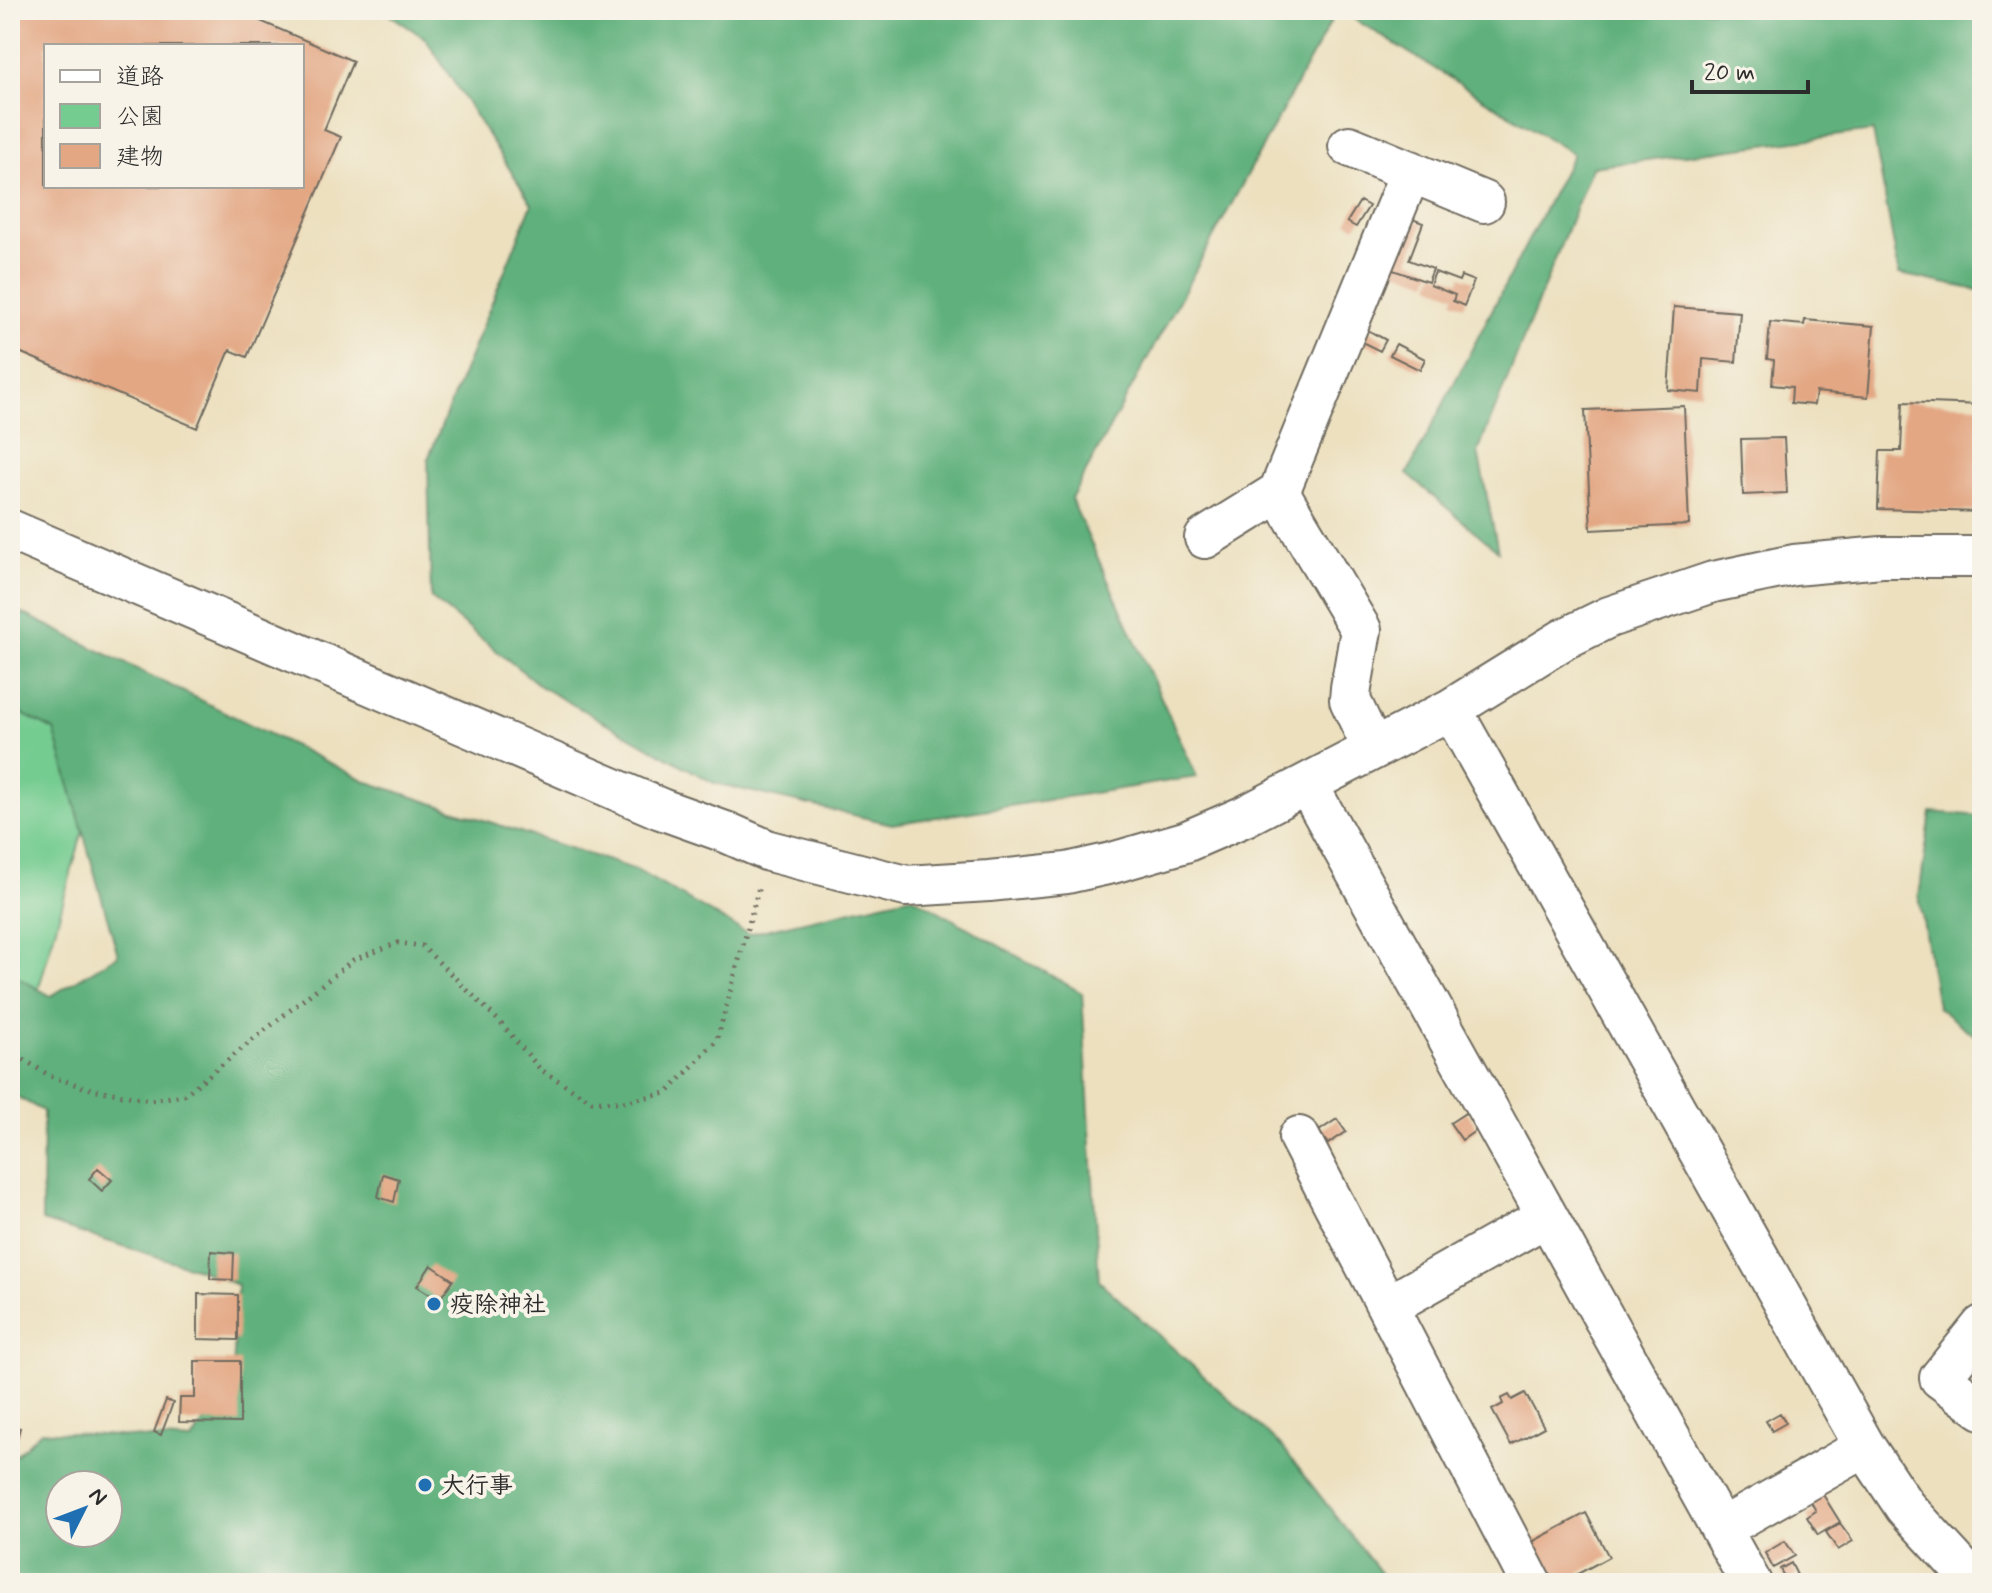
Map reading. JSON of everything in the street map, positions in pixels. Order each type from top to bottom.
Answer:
[{"type":"street","points":[[1349,146],[1484,202]]},
{"type":"street","points":[[1205,538],[1279,492],[1411,171]]},
{"type":"street","points":[[1279,492],[1361,630],[1350,700],[1373,749]]},
{"type":"street","points":[[10,530],[661,809],[769,851],[906,886],[1067,873],[1185,842],[1245,816],[1451,709],[1564,639],[1609,617],[1713,582],[1794,565],[1882,557],[1982,557]]},
{"type":"street","points":[[1451,709],[1865,1447],[1905,1507],[1975,1583]]},
{"type":"street","points":[[1307,784],[1751,1583]]},
{"type":"street","points":[[1299,1137],[1531,1583]]},
{"type":"street","points":[[1388,1306],[1547,1216]]},
{"type":"street","points":[[1982,1326],[1940,1378],[1982,1409]]},
{"type":"street","points":[[1721,1529],[1865,1447]]},
{"type":"path","points":[[10,1051],[50,1076],[86,1088],[150,1100],[184,1095],[353,960],[398,943],[422,946],[498,1020],[541,1070],[592,1101],[623,1102],[667,1093],[717,1040],[769,851]]},
{"type":"green space","points":[[383,10],[1337,10],[1071,499],[1197,777],[892,824],[714,783],[543,688],[431,598],[428,459],[532,204],[426,39]]},
{"type":"green space","points":[[1340,10],[1982,10],[1982,291],[1899,274],[1873,131],[1592,167],[1478,452],[1498,551],[1407,474],[1573,154]]},
{"type":"green space","points":[[10,607],[368,782],[636,870],[748,934],[912,896],[1082,993],[1099,1281],[1282,1447],[1388,1583],[10,1583],[10,1461],[41,1431],[192,1441],[233,1376],[237,1285],[201,1270],[42,1221],[43,1111],[10,1093],[10,973],[51,996],[118,955],[54,730],[10,708]]},
{"type":"green space","points":[[10,622],[124,684],[26,1034],[10,1023]]},
{"type":"green space","points":[[1931,812],[1982,816],[1982,1041],[1937,1007],[1919,896]]},
{"type":"building","points":[[10,10],[235,10],[353,61],[324,130],[341,137],[247,357],[230,350],[197,428],[10,348]]},
{"type":"building","points":[[1360,201],[1369,206],[1356,227],[1347,222]]},
{"type":"building","points":[[1407,217],[1423,223],[1409,260],[1433,269],[1428,282],[1387,268]]},
{"type":"building","points":[[1435,272],[1459,281],[1461,276],[1474,281],[1464,306],[1453,301],[1455,295],[1430,285]]},
{"type":"building","points":[[1674,307],[1740,312],[1736,362],[1703,359],[1701,393],[1668,390]]},
{"type":"building","points":[[1805,320],[1874,326],[1868,397],[1816,392],[1814,405],[1791,403],[1792,387],[1772,385],[1774,360],[1767,359],[1770,322],[1804,325]]},
{"type":"building","points":[[1364,328],[1386,340],[1380,351],[1358,340]]},
{"type":"building","points":[[1396,344],[1425,359],[1420,370],[1390,355]]},
{"type":"building","points":[[1903,402],[1982,405],[1982,512],[1878,509],[1880,451],[1901,451]]},
{"type":"building","points":[[1684,406],[1689,525],[1591,530],[1585,410]]},
{"type":"building","points":[[1784,438],[1787,493],[1743,495],[1741,439]]},
{"type":"building","points":[[1467,1112],[1478,1129],[1462,1140],[1450,1123]]},
{"type":"building","points":[[1337,1119],[1346,1132],[1328,1144],[1319,1131]]},
{"type":"building","points":[[98,1168],[112,1180],[102,1191],[89,1179]]},
{"type":"building","points":[[383,1174],[399,1179],[394,1202],[378,1197]]},
{"type":"building","points":[[211,1251],[234,1253],[233,1280],[210,1279]]},
{"type":"building","points":[[431,1265],[453,1280],[439,1300],[417,1286]]},
{"type":"building","points":[[198,1294],[238,1295],[238,1340],[198,1339]]},
{"type":"building","points":[[195,1361],[240,1361],[240,1423],[179,1422],[180,1398],[195,1398]]},
{"type":"building","points":[[1525,1393],[1544,1427],[1511,1445],[1492,1410],[1503,1404],[1501,1399],[1509,1395],[1512,1400]]},
{"type":"building","points":[[166,1400],[173,1403],[161,1435],[154,1432]]},
{"type":"building","points":[[1780,1413],[1786,1423],[1772,1431],[1766,1421]]},
{"type":"building","points":[[10,1425],[20,1428],[11,1460],[10,1460]]},
{"type":"building","points":[[1822,1493],[1840,1522],[1818,1535],[1807,1517],[1816,1511],[1810,1500]]},
{"type":"building","points":[[1586,1513],[1609,1557],[1561,1583],[1554,1583],[1532,1542]]},
{"type":"building","points":[[1840,1523],[1853,1541],[1838,1550],[1826,1532]]},
{"type":"building","points":[[1785,1541],[1795,1556],[1773,1568],[1765,1553]]},
{"type":"building","points":[[1791,1563],[1797,1575],[1786,1581],[1780,1569]]},
{"type":"place","name":"疫除神社","points":[[434,1304]]},
{"type":"place","name":"大行事","points":[[425,1485]]}]
